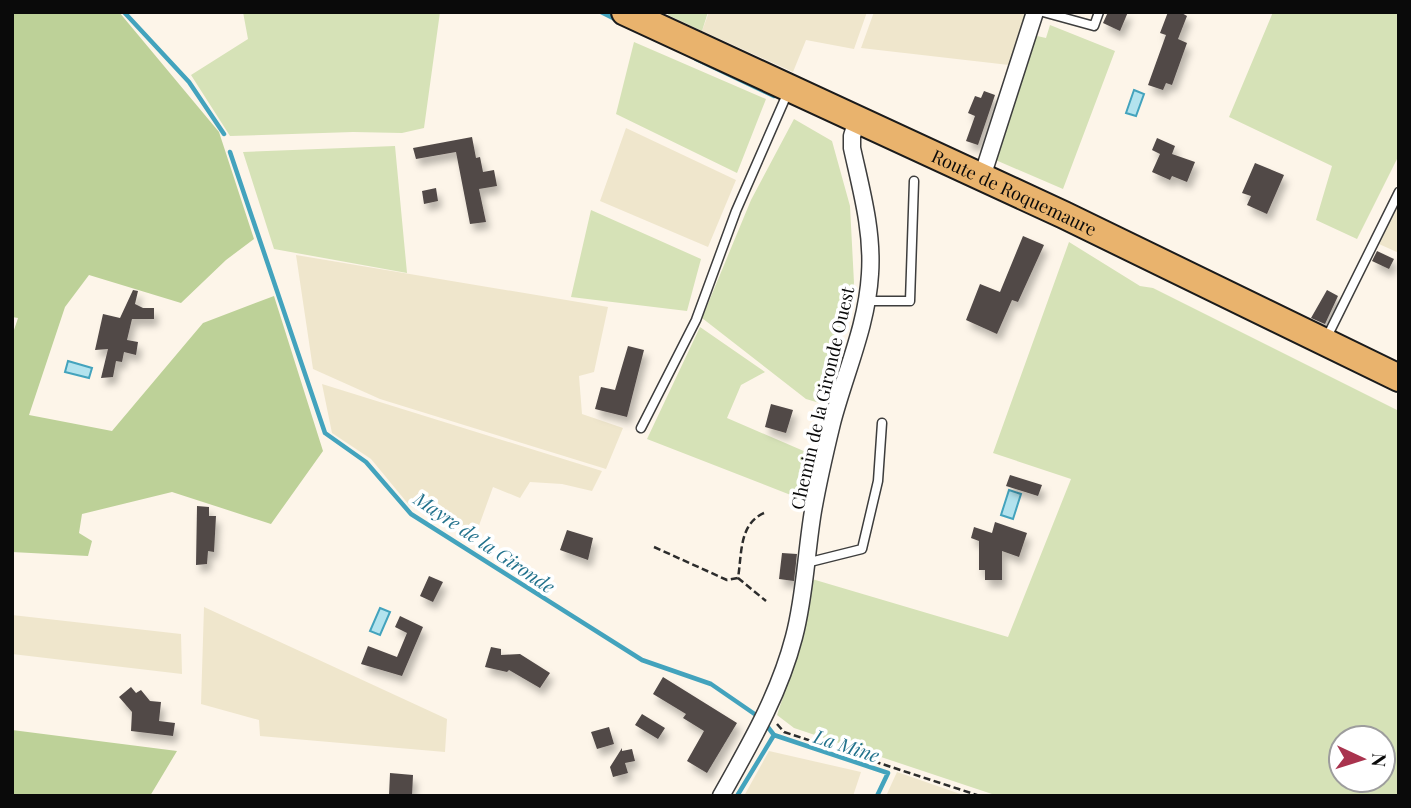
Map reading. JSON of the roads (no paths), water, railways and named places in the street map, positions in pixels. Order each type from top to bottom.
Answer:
[{"type":"main road","name":"Route de Roquemaure","points":[[625,12],[1176,268],[1399,378]]},
{"type":"street","points":[[982,177],[1035,12]]},
{"type":"street","name":"Chemin de la Gironde Ouest","points":[[721,796],[767,713],[783,674],[794,636],[813,512],[832,422],[862,327],[867,301],[870,253],[868,225],[852,148],[852,136],[857,120]]},
{"type":"lane","points":[[1043,12],[1094,26],[1099,12]]},
{"type":"lane","points":[[641,428],[696,320],[736,211],[789,89]]},
{"type":"lane","points":[[867,301],[910,301],[914,181]]},
{"type":"lane","points":[[1324,342],[1399,192]]},
{"type":"lane","points":[[806,563],[862,550],[878,481],[882,423]]},
{"type":"water","points":[[1134,90],[1144,94],[1136,116],[1126,113]]},
{"type":"water","points":[[68,361],[92,368],[89,378],[65,372]]},
{"type":"water","points":[[1009,490],[1021,494],[1013,519],[1001,515]]},
{"type":"water","points":[[380,608],[390,612],[380,635],[370,631]]},
{"type":"waterway","name":"Mayre de la Gironde","points":[[124,12],[189,82],[224,134]]},
{"type":"waterway","points":[[601,12],[619,21]]},
{"type":"waterway","points":[[696,59],[774,96]]},
{"type":"waterway","name":"Mayre de la Gironde","points":[[230,152],[325,433],[366,462],[411,514],[642,660],[711,684],[756,715]]},
{"type":"waterway","name":"Mayre de la Gironde","points":[[767,726],[774,735]]},
{"type":"waterway","name":"La Mine","points":[[774,735],[888,773],[877,796]]},
{"type":"waterway","name":"Mayre de la Gironde","points":[[737,796],[774,735]]}]
